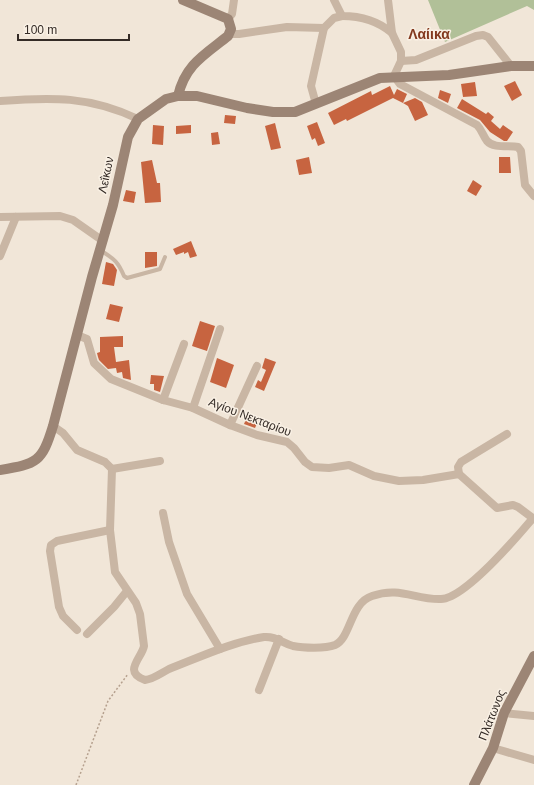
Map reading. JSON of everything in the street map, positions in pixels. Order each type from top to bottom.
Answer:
[{"type":"street","points":[[183,0],[228,19],[231,26],[230,34]]},
{"type":"street","points":[[228,19],[232,14],[234,0]]},
{"type":"street","points":[[334,0],[342,16]]},
{"type":"street","points":[[388,0],[392,33],[401,52],[401,61],[394,76],[400,84],[477,125],[492,145],[518,147],[526,185],[534,196]]},
{"type":"street","points":[[316,104],[311,93],[312,80],[324,28],[334,18],[350,16],[382,24],[392,33]]},
{"type":"street","points":[[178,96],[183,80],[191,65],[230,34],[287,27],[324,28]]},
{"type":"street","points":[[401,61],[416,60],[476,36],[483,35],[488,37],[511,66]]},
{"type":"street","name":"Λεΐκων","points":[[0,470],[26,465],[38,458],[46,449],[113,205],[128,137],[138,119],[166,99],[178,96],[197,96],[247,108],[295,112],[369,81],[394,76],[450,75],[511,66],[534,66]]},
{"type":"street","points":[[0,101],[82,100],[105,106],[138,119]]},
{"type":"street","points":[[0,217],[43,215],[64,216],[80,224],[101,246]]},
{"type":"street","points":[[0,256],[16,216]]},
{"type":"street","points":[[193,408],[220,329]]},
{"type":"street","name":"Αγίου Νεκταρίου","points":[[77,335],[88,339],[94,363],[107,376],[163,400],[193,408],[230,425],[257,435],[287,442],[294,448],[304,462],[312,467],[329,468],[349,465],[374,476],[399,481],[423,480],[459,474]]},
{"type":"street","points":[[163,400],[184,344]]},
{"type":"street","points":[[230,425],[257,366]]},
{"type":"street","points":[[53,426],[62,433],[77,450],[105,462],[112,469],[110,530],[116,572],[136,603],[140,614],[144,646],[143,651],[135,661],[134,669],[141,679],[150,679],[164,671],[220,650],[264,637],[279,639],[293,646],[300,647],[332,646],[341,640],[360,604],[372,596],[389,592],[403,592],[425,598],[442,600],[453,596],[494,563],[533,519],[518,506],[513,505],[497,508],[459,474],[458,467],[461,462],[507,434]]},
{"type":"street","points":[[112,469],[160,461]]},
{"type":"street","points":[[163,513],[169,542],[187,594],[220,650]]},
{"type":"street","points":[[77,630],[63,616],[59,608],[50,551],[51,545],[57,541],[110,530]]},
{"type":"street","points":[[87,634],[114,607],[127,591]]},
{"type":"street","points":[[259,690],[279,639]]},
{"type":"street","name":"Πλάτωνος","points":[[474,785],[493,748],[504,713],[534,656]]},
{"type":"street","points":[[504,713],[534,716]]},
{"type":"street","points":[[493,748],[534,760]]},
{"type":"lane","points":[[101,246],[116,260],[120,265],[124,276],[127,278],[160,270],[165,257]]},
{"type":"path","points":[[76,785],[108,701],[115,690],[134,669]]},
{"type":"green space","points":[[428,0],[534,0],[534,10],[527,6],[445,42]]},
{"type":"building","points":[[515,81],[522,95],[512,101],[504,86]]},
{"type":"building","points":[[475,82],[477,96],[463,97],[461,84]]},
{"type":"building","points":[[390,86],[394,95],[397,89],[407,94],[403,103],[393,98],[347,121],[346,119],[334,125],[328,113],[371,91],[372,95]]},
{"type":"building","points":[[440,90],[451,94],[448,103],[438,98]]},
{"type":"building","points":[[415,98],[422,102],[428,115],[415,121],[408,106],[403,103]]},
{"type":"building","points":[[462,99],[486,114],[488,112],[494,117],[491,121],[500,129],[503,125],[513,132],[507,141],[504,141],[490,132],[480,120],[457,108]]},
{"type":"building","points":[[225,115],[236,116],[235,124],[224,123]]},
{"type":"building","points":[[317,122],[325,143],[318,146],[315,138],[312,140],[307,126]]},
{"type":"building","points":[[275,123],[281,148],[271,150],[265,126]]},
{"type":"building","points":[[153,125],[164,126],[163,145],[152,144]]},
{"type":"building","points":[[191,125],[191,133],[176,134],[176,126]]},
{"type":"building","points":[[218,132],[220,144],[212,145],[211,133]]},
{"type":"building","points":[[309,157],[312,173],[299,175],[296,160]]},
{"type":"building","points":[[499,157],[510,157],[511,173],[499,173]]},
{"type":"building","points":[[152,160],[157,183],[160,183],[161,202],[145,203],[141,162]]},
{"type":"building","points":[[473,180],[482,186],[476,196],[467,191]]},
{"type":"building","points":[[126,190],[136,192],[134,203],[123,201]]},
{"type":"building","points":[[191,241],[197,256],[190,258],[188,252],[176,255],[173,249]]},
{"type":"building","points":[[145,252],[157,252],[157,266],[145,268]]},
{"type":"building","points":[[106,262],[113,264],[117,270],[114,286],[102,284]]},
{"type":"building","points":[[110,304],[123,307],[119,322],[106,319]]},
{"type":"building","points":[[200,321],[215,326],[207,351],[192,346]]},
{"type":"building","points":[[123,336],[123,347],[114,347],[116,362],[129,360],[131,380],[123,378],[122,372],[117,373],[116,368],[108,369],[99,360],[97,353],[100,352],[100,337]]},
{"type":"building","points":[[217,358],[234,365],[226,388],[210,382]]},
{"type":"building","points":[[265,358],[276,362],[264,391],[255,387],[258,380],[261,382],[266,370],[262,368]]},
{"type":"building","points":[[151,375],[164,376],[160,392],[154,390],[154,384],[150,384]]},
{"type":"building","points":[[248,415],[259,419],[255,428],[244,424]]},
{"type":"district","name":"Λαίικα","points":[[429,34]]}]
